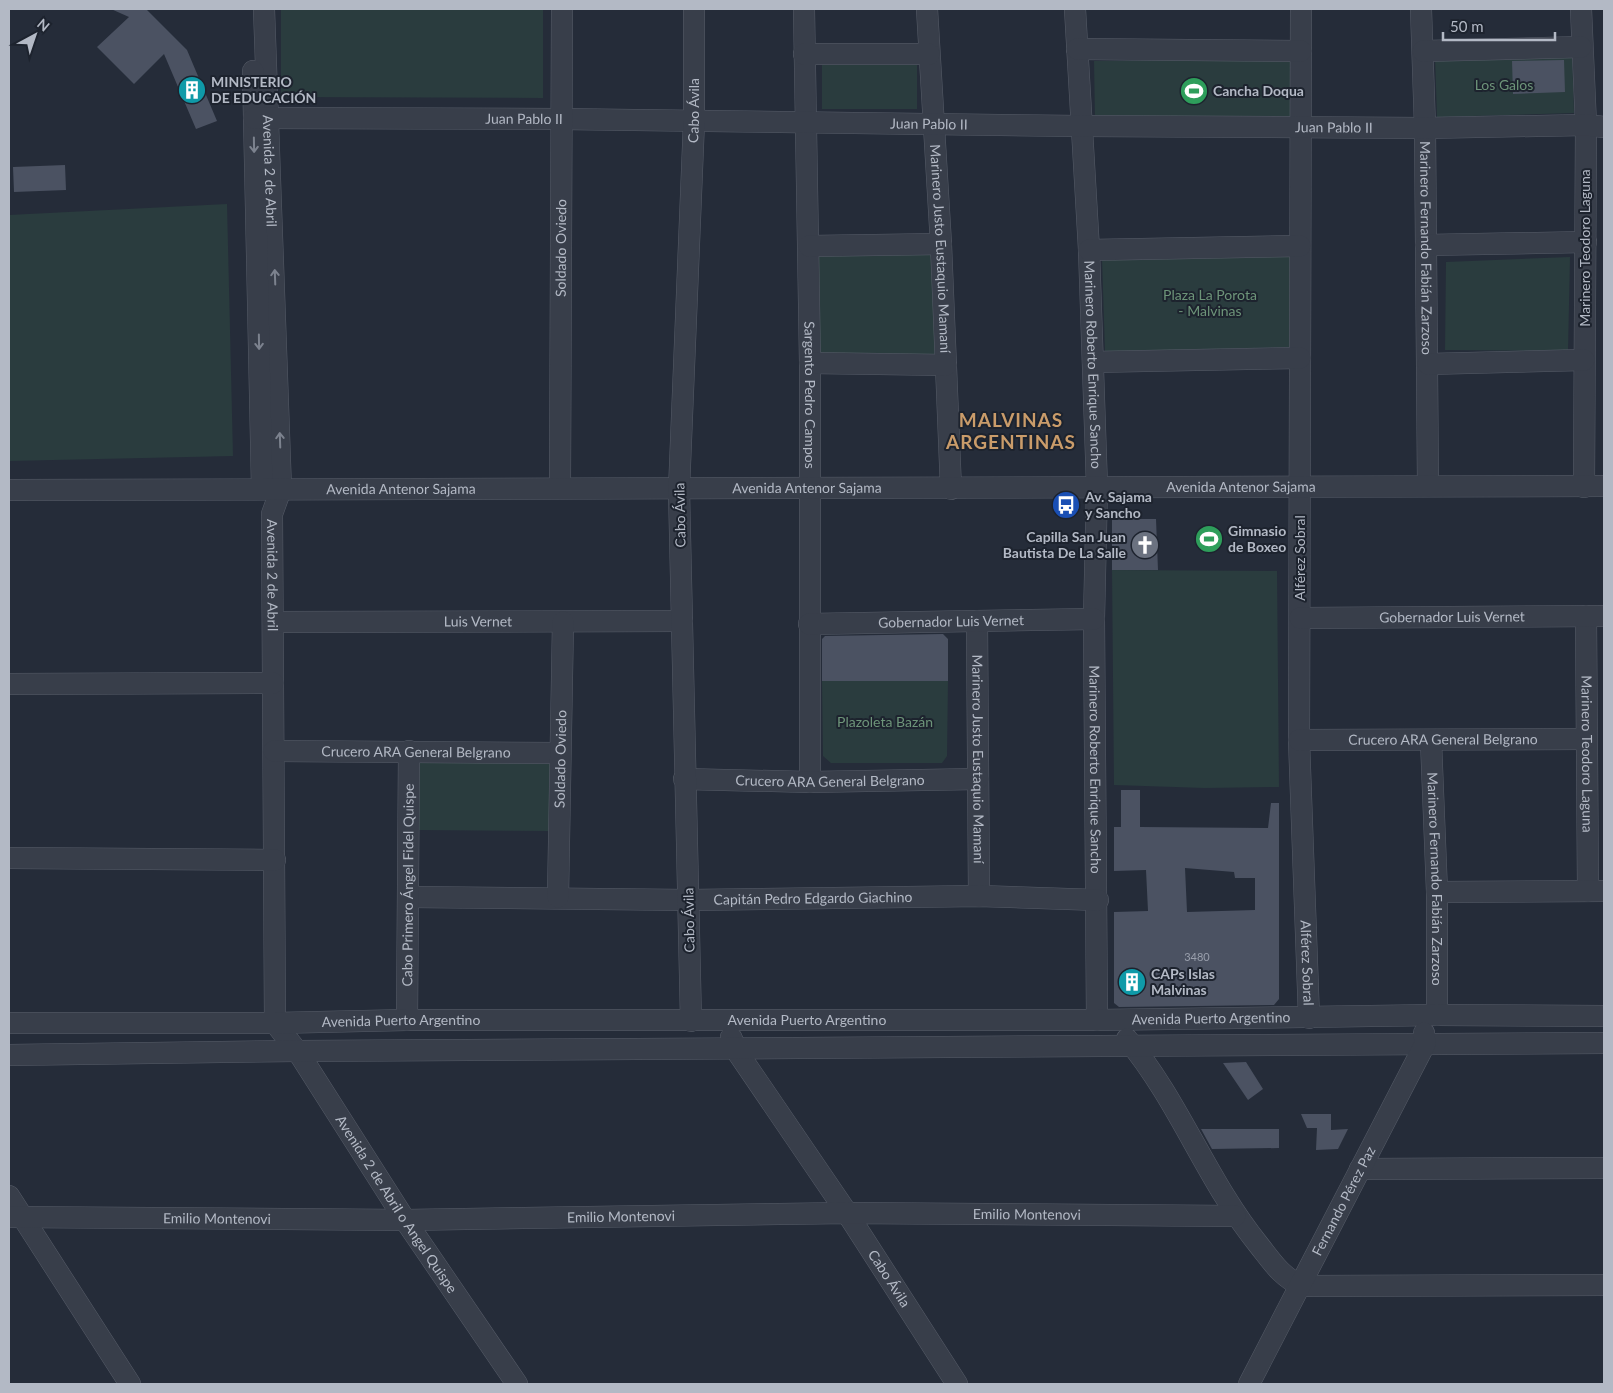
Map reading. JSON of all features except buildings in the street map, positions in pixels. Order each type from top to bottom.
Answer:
[{"type":"street","name":"Avenida 2 de Abril","points":[[252,9],[261,118],[272,488],[275,1023]]},
{"type":"street","name":"Avenida 2 de Abril","points":[[261,118],[264,9]]},
{"type":"street","name":"Soldado Oviedo","points":[[560,488],[560,119],[562,9]]},
{"type":"street","name":"Cabo Ávila","points":[[691,1021],[690,900],[684,778],[678,490],[694,121],[694,9]]},
{"type":"street","name":"Sargento Pedro Campos","points":[[804,9],[810,363],[810,782]]},
{"type":"street","name":"Marinero Justo Eustaquio Mamaní","points":[[927,9],[932,124],[941,244],[951,489]]},
{"type":"street","name":"Marinero Roberto Enrique Sancho","points":[[1075,9],[1080,126],[1089,250],[1097,487],[1094,619],[1098,900],[1097,1020]]},
{"type":"street","name":"Alférez Sobral","points":[[1302,9],[1300,126],[1299,740],[1308,1018]]},
{"type":"street","name":"Marinero Fernando Fabián Zarzoso","points":[[1421,9],[1425,128],[1428,486]]},
{"type":"street","name":"Marinero Teodoro Laguna","points":[[1581,9],[1581,47],[1595,126],[1586,242],[1584,360],[1594,486]]},
{"type":"street","points":[[1423,51],[1581,47]]},
{"type":"street","points":[[1078,49],[1301,51]]},
{"type":"street","points":[[804,54],[929,54]]},
{"type":"street","name":"Juan Pablo II","points":[[261,118],[560,119],[1080,126],[1425,128],[1595,126]]},
{"type":"street","points":[[1426,246],[1586,242]]},
{"type":"street","points":[[809,246],[941,244]]},
{"type":"street","points":[[1089,250],[1300,246]]},
{"type":"street","points":[[1093,362],[1300,358]]},
{"type":"street","points":[[1428,364],[1584,360]]},
{"type":"street","points":[[810,363],[946,365]]},
{"type":"street","name":"Avenida Antenor Sajama","points":[[9,490],[272,488],[678,490],[1594,486]]},
{"type":"street","name":"Marinero Teodoro Laguna","points":[[1595,616],[1586,739],[1596,891]]},
{"type":"street","name":"Gobernador Luis Vernet","points":[[1300,618],[1595,616]]},
{"type":"street","name":"Gobernador Luis Vernet","points":[[809,624],[1094,619]]},
{"type":"street","name":"Luis Vernet","points":[[274,622],[682,621]]},
{"type":"street","name":"Marinero Justo Eustaquio Mamaní","points":[[977,621],[979,896]]},
{"type":"street","name":"Soldado Oviedo","points":[[558,897],[563,622]]},
{"type":"street","points":[[9,684],[274,682]]},
{"type":"street","name":"Crucero ARA General Belgrano","points":[[1299,740],[1586,739]]},
{"type":"street","name":"Marinero Fernando Fabián Zarzoso","points":[[1429,1015],[1437,892],[1431,741]]},
{"type":"street","name":"Crucero ARA General Belgrano","points":[[274,750],[560,753]]},
{"type":"street","name":"Cabo Primero Ángel Fidel Quispe","points":[[408,1020],[409,750]]},
{"type":"street","name":"Crucero ARA General Belgrano","points":[[684,778],[810,782],[978,779]]},
{"type":"street","points":[[9,858],[274,860]]},
{"type":"street","points":[[1437,892],[1596,891]]},
{"type":"street","name":"Capitán Pedro Edgardo Giachino","points":[[409,897],[558,897],[690,900],[979,896],[1098,900]]},
{"type":"street","points":[[1425,1044],[1429,1015]]},
{"type":"street","name":"Avenida Puerto Argentino","points":[[9,1023],[275,1023],[408,1020],[1097,1020],[1429,1015],[1604,1016]]},
{"type":"street","points":[[1126,1019],[1125,1036],[1147,1063],[1235,1216],[1285,1278],[1301,1286],[1604,1285]]},
{"type":"street","name":"Cabo Ávila","points":[[724,1021],[736,1048],[847,1213],[957,1384]]},
{"type":"street","name":"Avenida 2 de Abril o Angel Quispe","points":[[275,1023],[297,1051],[406,1220],[518,1384]]},
{"type":"street","name":"Avenida Puerto Argentino","points":[[9,1055],[297,1051],[1604,1043]]},
{"type":"street","name":"Fernando Pérez Paz","points":[[1249,1384],[1425,1044]]},
{"type":"street","points":[[1360,1169],[1604,1168]]},
{"type":"street","points":[[9,1196],[15,1217],[130,1384]]},
{"type":"street","name":"Emilio Montenovi","points":[[15,1217],[406,1220],[847,1213],[1235,1216]]},
{"type":"green space","points":[[281,9],[543,9],[543,98],[281,97]]},
{"type":"green space","name":"Los Galos","points":[[1572,53],[1574,113],[1437,117],[1435,56]]},
{"type":"green space","points":[[1292,59],[1294,118],[1095,121],[1094,61]]},
{"type":"green space","points":[[822,63],[917,63],[917,109],[822,109]]},
{"type":"green space","points":[[227,204],[233,456],[9,461],[9,215]]},
{"type":"green space","points":[[819,252],[934,252],[937,357],[818,357]]},
{"type":"green space","name":"Plaza La Porota - Malvinas","points":[[1291,256],[1292,347],[1105,352],[1102,259]]},
{"type":"green space","points":[[1570,257],[1568,351],[1445,350],[1446,262]]},
{"type":"green space","points":[[1112,570],[1277,571],[1279,787],[1205,788],[1114,785]]},
{"type":"green space","name":"Plazoleta Bazán","points":[[822,681],[948,681],[947,756],[942,763],[831,763],[823,756]]},
{"type":"green space","points":[[415,760],[552,761],[551,831],[415,830]]},
{"type":"place","name":"MINISTERIO DE EDUCACIÓN","points":[[192,90]]},
{"type":"place","name":"Cancha Doqua","points":[[1194,91]]},
{"type":"place","name":"Av. Sajama y Sancho","points":[[1066,505]]},
{"type":"place","name":"Gimnasio de Boxeo","points":[[1209,539]]},
{"type":"place","name":"Capilla San Juan Bautista De La Salle","points":[[1145,545]]},
{"type":"place","name":"CAPs Islas Malvinas","points":[[1132,982]]},
{"type":"district","name":"MALVINAS ARGENTINAS","points":[[1011,431]]}]
